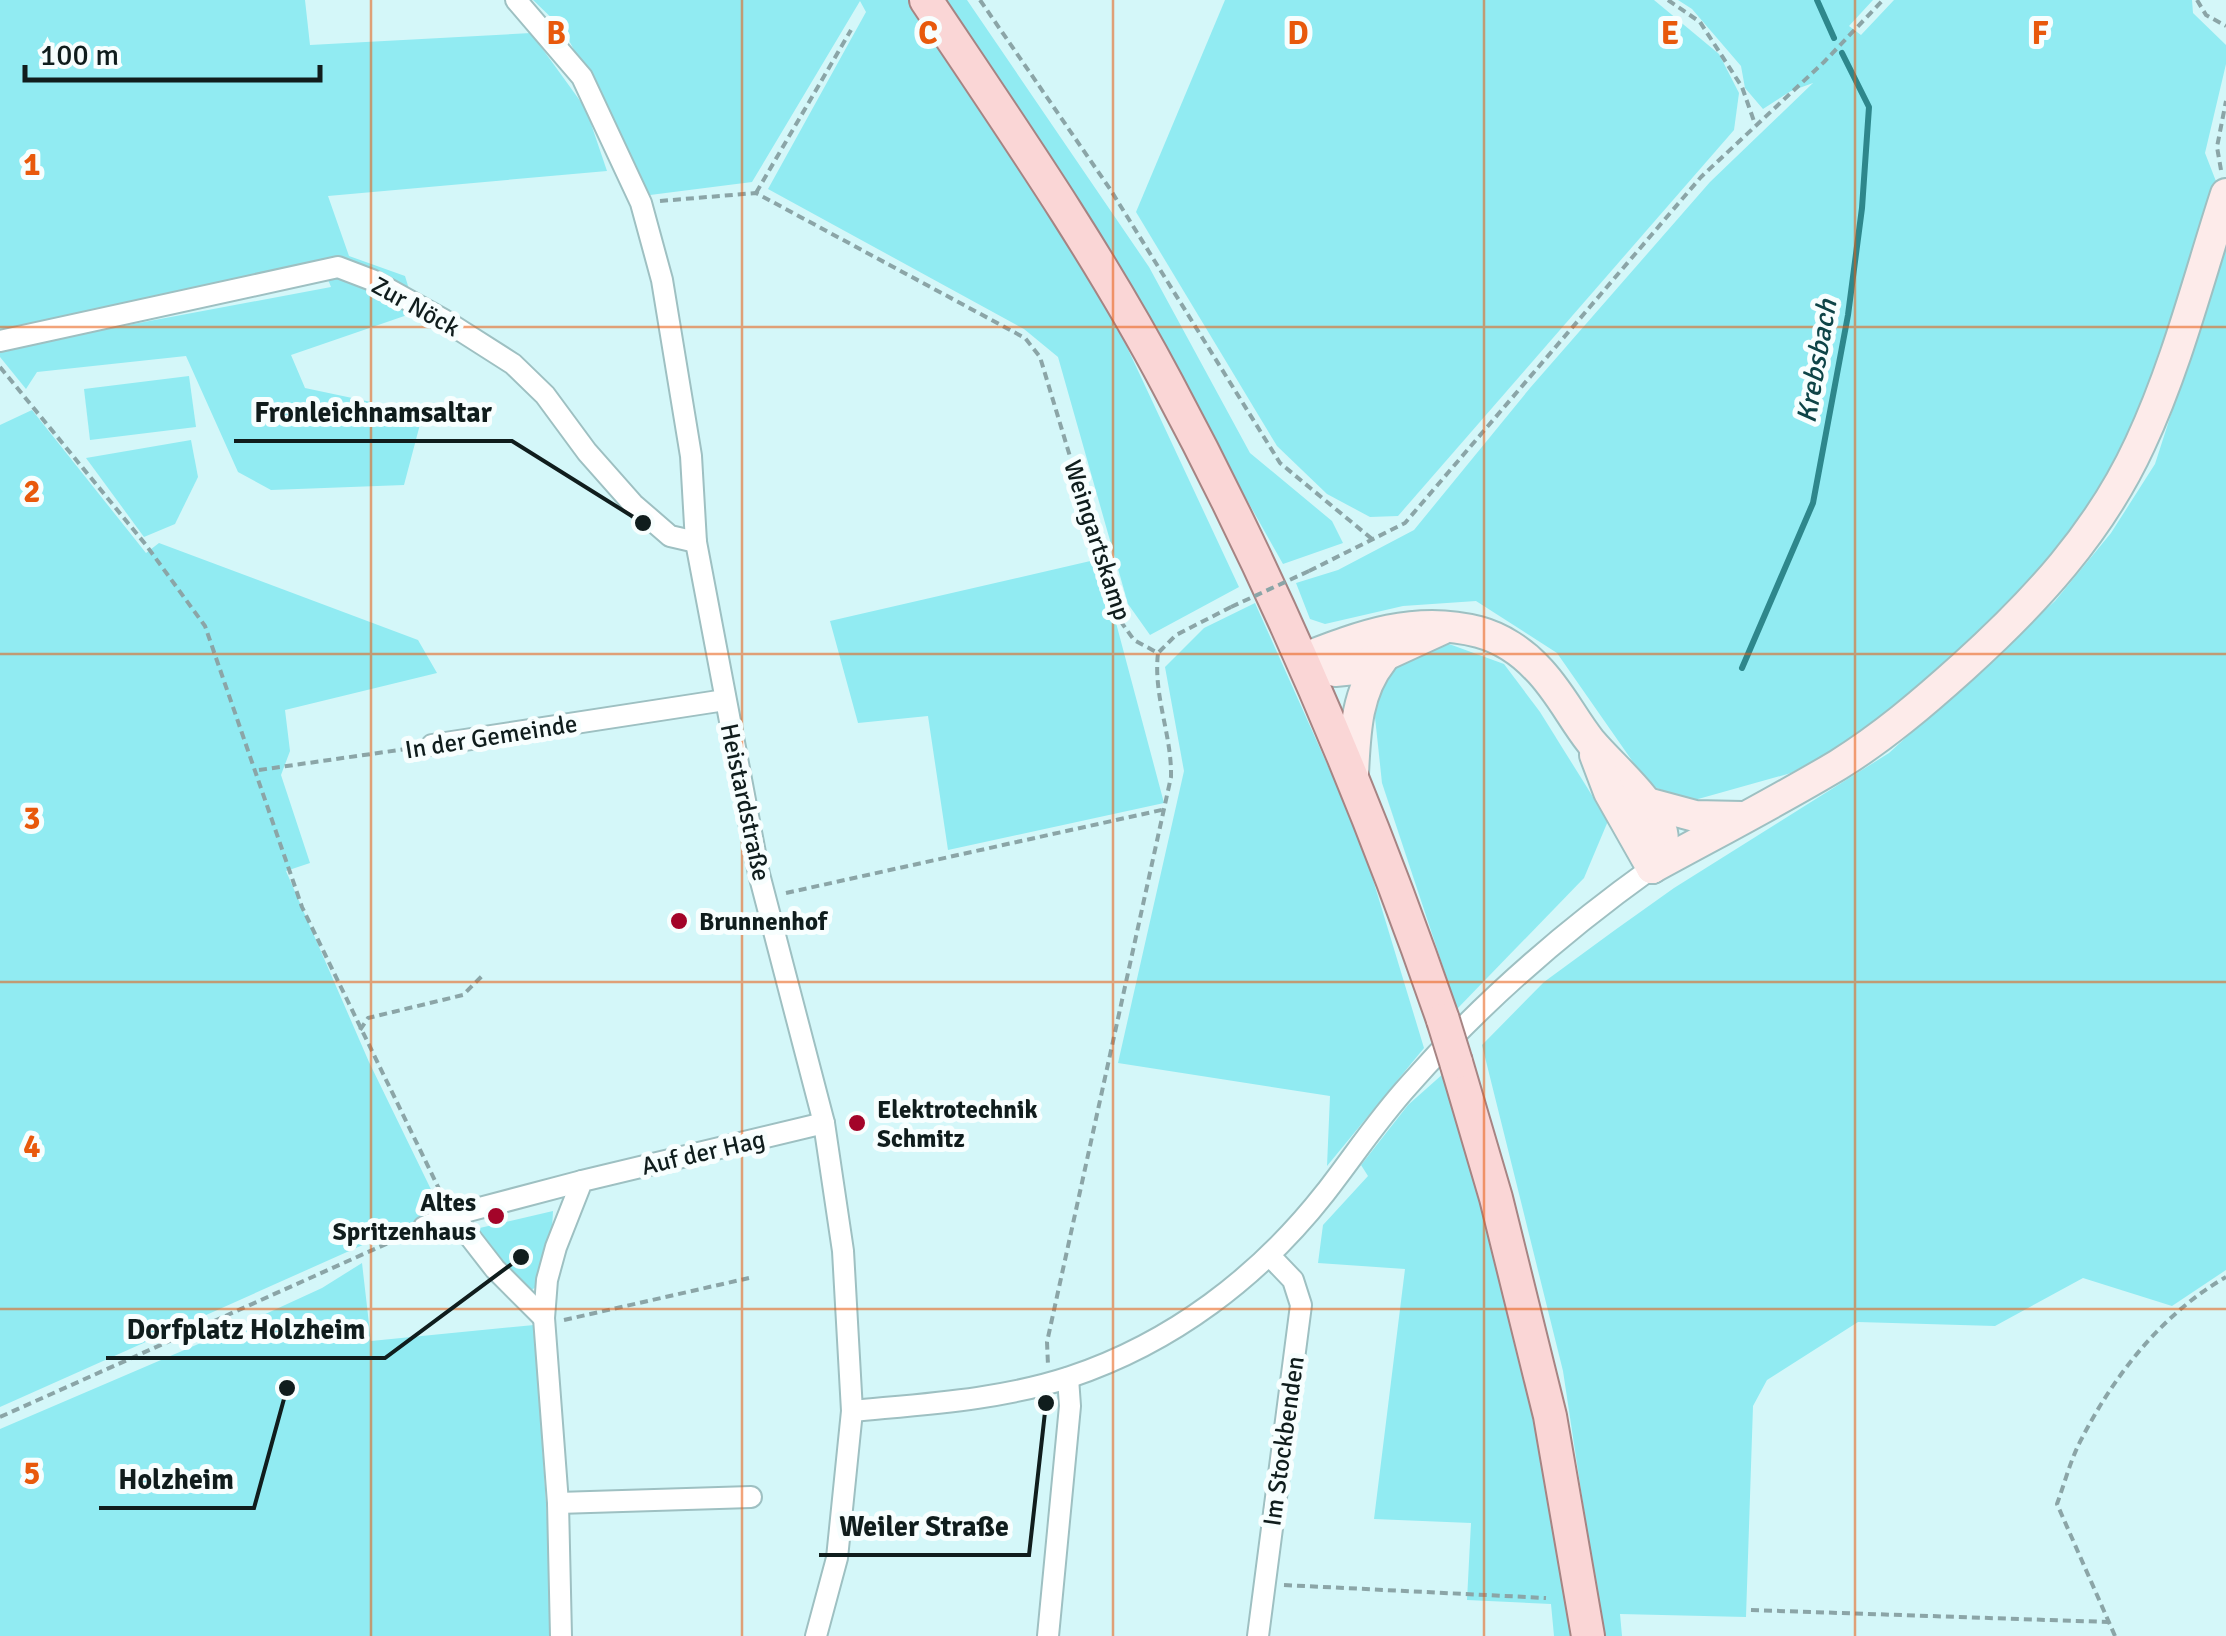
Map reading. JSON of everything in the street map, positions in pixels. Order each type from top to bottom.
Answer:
[{"type":"main road","points":[[926,0],[1044,180],[1165,380],[1260,567],[1353,774],[1443,1020],[1496,1198],[1550,1416],[1588,1636]]},
{"type":"main road","points":[[1652,868],[1839,764],[1913,711],[2032,603],[2078,549],[2116,491],[2148,427],[2226,194]]},
{"type":"main road","points":[[1302,658],[1399,626],[1420,624],[1484,633],[1527,658],[1550,682],[1589,740],[1643,802],[1663,835],[1652,868]]},
{"type":"main road","points":[[1302,658],[1324,668],[1344,671],[1382,660],[1445,628]]},
{"type":"main road","points":[[1353,774],[1358,712],[1368,682],[1382,660]]},
{"type":"main road","points":[[1589,740],[1609,792],[1652,868]]},
{"type":"main road","points":[[1643,802],[1695,816],[1744,817]]},
{"type":"street","name":"Heistardstraße","points":[[516,0],[582,77],[641,203],[670,322],[691,456],[696,542],[758,874],[824,1123],[844,1251],[852,1411],[837,1558],[816,1636]]},
{"type":"street","name":"Zur Nöck","points":[[0,341],[338,268],[372,280],[513,364],[545,395],[586,452],[633,504],[670,536],[696,542]]},
{"type":"street","name":"In der Gemeinde","points":[[432,745],[725,700]]},
{"type":"street","points":[[852,1411],[964,1400],[1060,1379],[1176,1327],[1241,1283],[1325,1193],[1393,1103],[1472,1020],[1560,937],[1652,868]]},
{"type":"street","name":"Auf der Hag","points":[[424,1228],[452,1215],[824,1123]]},
{"type":"street","points":[[562,1636],[558,1503],[544,1318],[547,1280],[556,1247],[582,1181]]},
{"type":"street","points":[[452,1215],[495,1268],[544,1318]]},
{"type":"street","name":"Im Stockbenden","points":[[1258,1636],[1301,1305],[1293,1280],[1270,1256]]},
{"type":"street","points":[[1048,1636],[1070,1406],[1060,1379]]},
{"type":"street","points":[[558,1503],[751,1497]]},
{"type":"path","points":[[980,0],[1110,189],[1280,464],[1372,539]]},
{"type":"path","points":[[1668,0],[1700,22],[1742,87],[1755,124]]},
{"type":"path","points":[[1060,1379],[1047,1362],[1047,1342],[1166,809],[1172,757],[1155,678],[1158,653],[1176,635],[1405,523],[1701,177],[1824,62],[1883,0]]},
{"type":"path","points":[[2196,0],[2206,15],[2226,26]]},
{"type":"path","points":[[641,203],[756,193],[850,30]]},
{"type":"path","points":[[2226,101],[2217,147],[2220,167],[2226,175]]},
{"type":"path","name":"Weingartskamp","points":[[756,193],[1025,338],[1040,357],[1120,620],[1134,640],[1158,653]]},
{"type":"path","points":[[0,367],[146,545],[204,626],[302,907],[452,1215]]},
{"type":"path","name":"In der Gemeinde","points":[[257,771],[432,745]]},
{"type":"path","points":[[766,898],[1166,809]]},
{"type":"path","points":[[360,1030],[368,1018],[463,995],[484,974]]},
{"type":"path","points":[[0,1417],[424,1228]]},
{"type":"path","points":[[2115,1636],[2058,1504],[2080,1440],[2115,1383],[2153,1335],[2196,1295],[2226,1277]]},
{"type":"path","points":[[544,1318],[571,1320],[749,1278]]},
{"type":"path","points":[[1264,1584],[1546,1598]]},
{"type":"path","points":[[1751,1610],[2108,1622]]},
{"type":"shaded area","points":[[0,0],[305,0],[310,45],[531,33],[586,109],[607,171],[328,196],[349,256],[405,276],[416,312],[291,355],[305,388],[423,413],[404,485],[271,490],[238,472],[186,356],[37,372],[26,389],[0,357],[0,349],[331,287],[327,277],[0,335]]},
{"type":"shaded area","points":[[533,0],[912,0],[1098,285],[1239,587],[1150,635],[1128,604],[1058,357],[1024,329],[768,189],[866,12],[860,1],[752,182],[650,195],[563,29]]},
{"type":"shaded area","points":[[943,0],[967,0],[1149,267],[1250,453],[1332,521],[1343,543],[1283,564],[1113,262]]},
{"type":"shaded area","points":[[1225,0],[1654,0],[1719,54],[1739,93],[1734,130],[1398,516],[1370,517],[1327,494],[1277,446],[1136,212]]},
{"type":"shaded area","points":[[1678,0],[1873,0],[1849,26],[1861,35],[1894,0],[2192,0],[2193,13],[2226,45],[2226,64],[2205,153],[2219,189],[2118,474],[2052,571],[1878,725],[1791,773],[1691,801],[1649,785],[1557,653],[1476,601],[1403,606],[1325,624],[1310,619],[1296,583],[1338,570],[1414,530],[1530,388],[1710,182],[1813,83],[1791,91],[1763,109],[1745,88],[1741,66],[1692,9]]},
{"type":"shaded area","points":[[2226,244],[2226,1270],[2172,1306],[2083,1278],[1995,1326],[1858,1322],[1767,1380],[1753,1406],[1746,1617],[1620,1614],[1622,1636],[1603,1636],[1563,1371],[1482,1045],[1544,982],[1615,930],[1674,888],[1889,753],[2055,601],[2111,533],[2155,464]]},
{"type":"shaded area","points":[[189,376],[196,427],[90,440],[84,389]]},
{"type":"shaded area","points":[[32,410],[146,553],[159,543],[418,640],[437,673],[285,710],[290,751],[281,775],[310,863],[286,871],[369,1062],[441,1210],[0,1407],[0,425]]},
{"type":"shaded area","points":[[191,440],[198,477],[175,524],[144,537],[86,458]]},
{"type":"shaded area","points":[[1099,559],[1164,803],[948,850],[928,716],[858,723],[830,621]]},
{"type":"shaded area","points":[[1255,603],[1361,840],[1424,1048],[1327,1166],[1330,1096],[1118,1063],[1184,771],[1165,667],[1204,628]]},
{"type":"shaded area","points":[[1449,644],[1504,664],[1540,712],[1608,821],[1584,878],[1457,1009],[1382,783],[1374,708],[1392,663]]},
{"type":"shaded area","points":[[1444,1073],[1481,1199],[1534,1416],[1571,1636],[1554,1636],[1551,1604],[1467,1600],[1471,1523],[1374,1519],[1405,1269],[1318,1263],[1323,1225],[1368,1176],[1361,1165],[1408,1105]]},
{"type":"shaded area","points":[[553,1211],[551,1248],[541,1283],[529,1292],[471,1230]]},
{"type":"shaded area","points":[[362,1263],[371,1341],[534,1325],[555,1636],[0,1636],[0,1429],[224,1333],[322,1288]]},
{"type":"waterway","name":"Krebsbach","points":[[1817,0],[1834,38]]},
{"type":"waterway","name":"Krebsbach","points":[[1742,668],[1813,503],[1848,315],[1862,208],[1869,107],[1842,53]]},
{"type":"place","name":"Fronleichnamsaltar","points":[[643,523]]},
{"type":"place","name":"Brunnenhof","points":[[679,921]]},
{"type":"place","name":"Elektrotechnik Schmitz","points":[[857,1123]]},
{"type":"place","name":"Altes Spritzenhaus","points":[[496,1216]]},
{"type":"place","name":"Dorfplatz Holzheim","points":[[521,1257]]},
{"type":"place","name":"Holzheim","points":[[287,1388]]},
{"type":"place","name":"Weiler Straße","points":[[1046,1403]]}]
